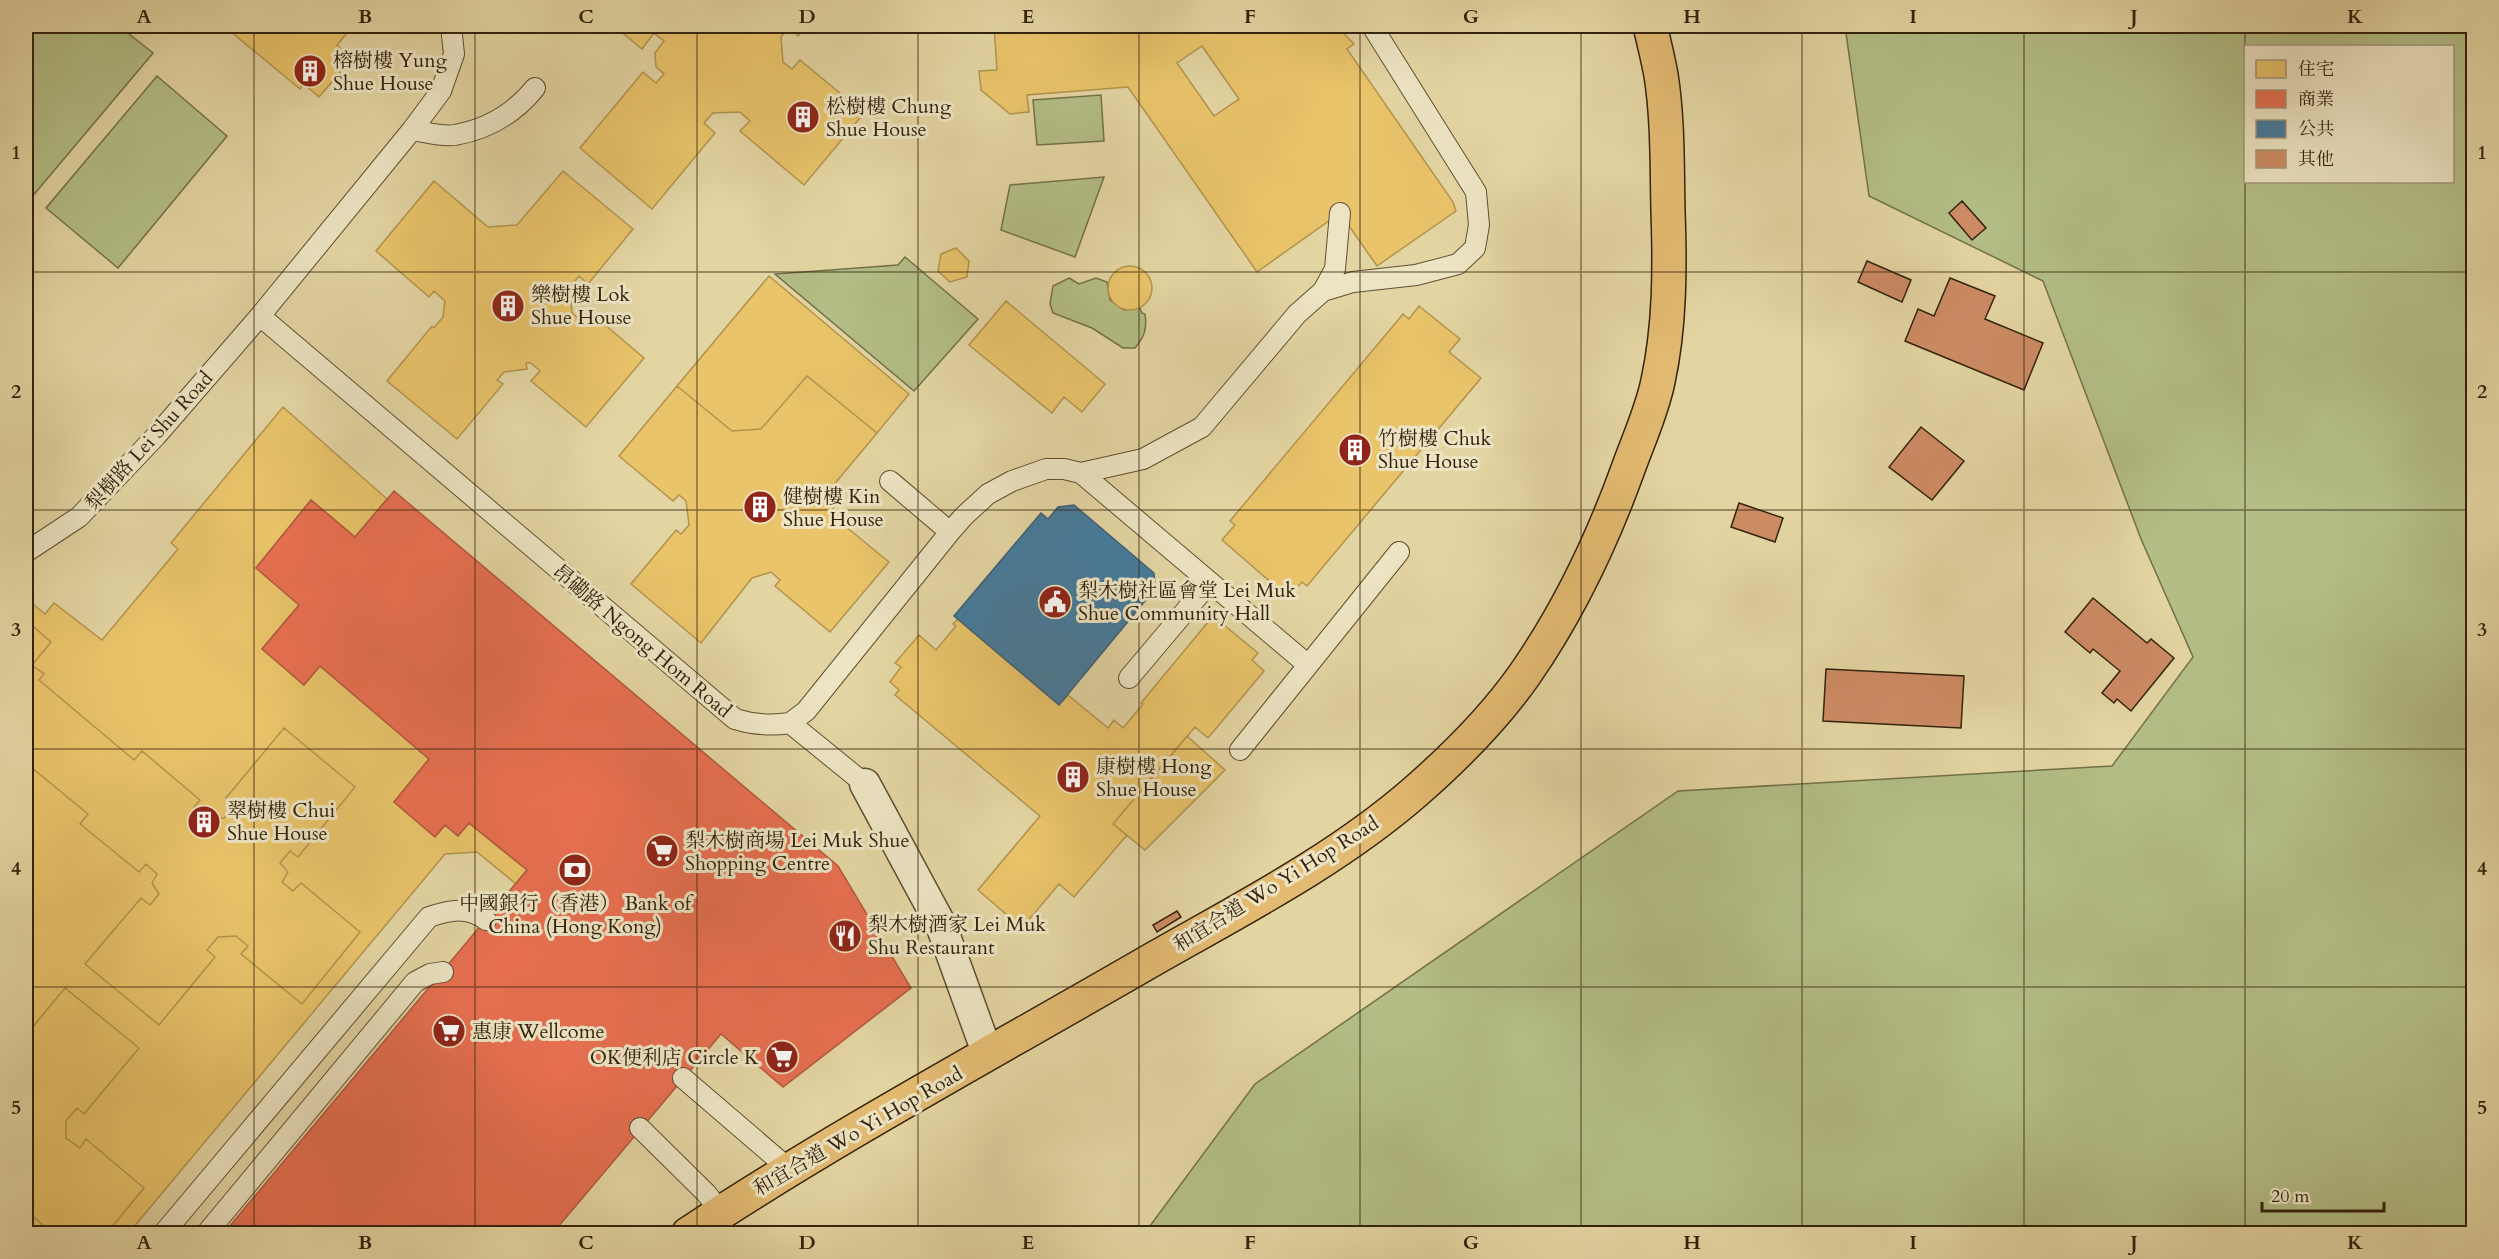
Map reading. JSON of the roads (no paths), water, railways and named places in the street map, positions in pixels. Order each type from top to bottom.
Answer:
[{"type":"main road","name":"和宜合道 Wo Yi Hop Road","points":[[688,1233],[789,1169],[1298,875],[1369,829],[1416,792],[1454,755],[1523,678],[1552,632],[1582,576],[1620,492],[1658,382],[1668,314],[1669,248],[1662,77],[1650,26]]},
{"type":"street","points":[[865,784],[941,925],[988,1055]]},
{"type":"lane","name":"梨樹路 Lei Shu Road","points":[[26,552],[79,517],[156,436],[260,316],[412,130],[441,91],[454,54],[451,26]]},
{"type":"lane","points":[[1323,291],[1353,282],[1416,275],[1458,264],[1475,248],[1479,225],[1476,192],[1372,26]]},
{"type":"lane","points":[[412,130],[453,135],[496,122],[521,105],[535,88]]},
{"type":"lane","points":[[865,784],[790,723],[806,711],[950,532],[988,494],[1012,481],[1046,469],[1064,469],[1081,473],[1143,459],[1202,427],[1297,314],[1323,291],[1335,269],[1340,213]]},
{"type":"lane","name":"昂磡路 Ngong Hom Road","points":[[260,316],[735,719],[755,725],[774,726],[790,723]]},
{"type":"lane","points":[[1081,473],[1308,665]]},
{"type":"lane","points":[[890,481],[950,532]]},
{"type":"lane","points":[[1240,750],[1399,552]]},
{"type":"lane","points":[[1129,678],[1209,583]]},
{"type":"lane","points":[[163,1233],[429,917],[452,909],[476,913],[486,920]]},
{"type":"lane","points":[[206,1233],[415,982],[430,974],[443,972]]},
{"type":"lane","points":[[683,1078],[789,1169]]},
{"type":"lane","points":[[640,1128],[706,1193],[721,1212]]},
{"type":"place","name":"榕樹樓 Yung Shue House","points":[[310,71]]},
{"type":"place","name":"松樹樓 Chung Shue House","points":[[803,117]]},
{"type":"place","name":"樂樹樓 Lok Shue House","points":[[508,306]]},
{"type":"place","name":"竹樹樓 Chuk Shue House","points":[[1355,450]]},
{"type":"place","name":"健樹樓 Kin Shue House","points":[[760,507]]},
{"type":"place","name":"梨木樹社區會堂 Lei Muk Shue Community Hall","points":[[1055,602]]},
{"type":"place","name":"康樹樓 Hong Shue House","points":[[1073,777]]},
{"type":"place","name":"翠樹樓 Chui Shue House","points":[[204,822]]},
{"type":"place","name":"梨木樹商場 Lei Muk Shue Shopping Centre","points":[[662,851]]},
{"type":"place","name":"中國銀行（香港） Bank of China (Hong Kong)","points":[[575,870]]},
{"type":"place","name":"梨木樹酒家 Lei Muk Shu Restaurant","points":[[845,936]]},
{"type":"place","name":"惠康 Wellcome","points":[[449,1031]]},
{"type":"place","name":"OK便利店 Circle K","points":[[782,1057]]}]
